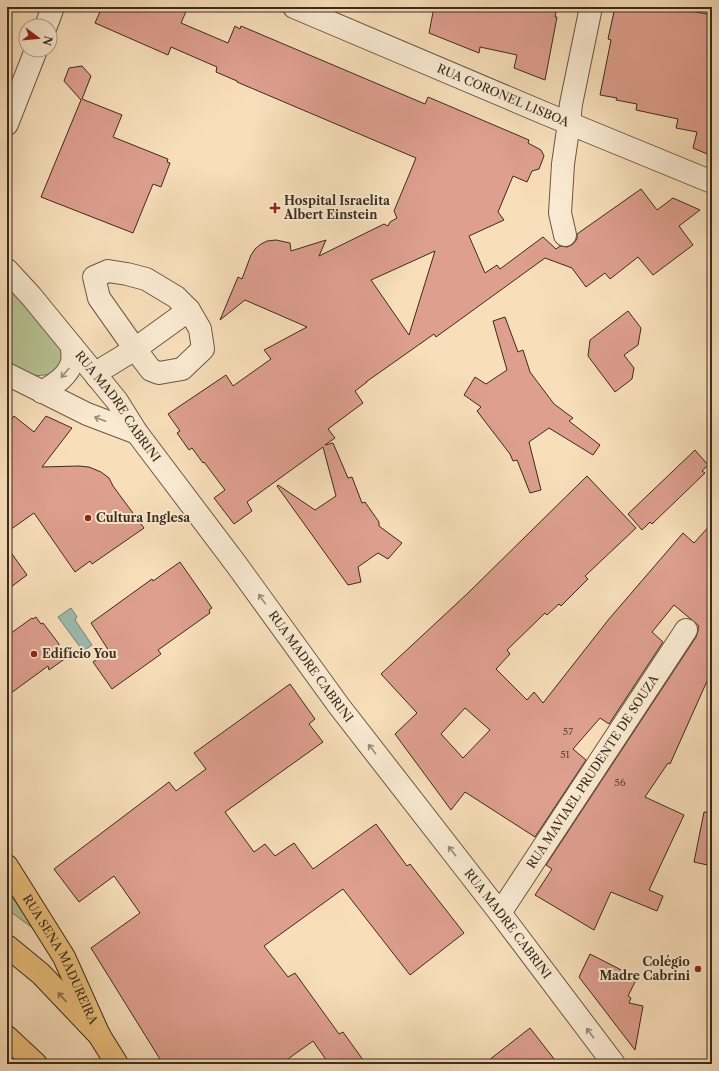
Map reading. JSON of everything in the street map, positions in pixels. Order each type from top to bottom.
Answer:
[{"type":"main road","name":"RUA SENA MADUREIRA","points":[[7,866],[64,957],[99,1035]]},
{"type":"main road","points":[[7,946],[41,974],[99,1035],[117,1064]]},
{"type":"main road","points":[[7,1037],[36,1064]]},
{"type":"street","points":[[49,18],[53,7]]},
{"type":"street","name":"RUA CORONEL LISBOA","points":[[294,7],[712,182]]},
{"type":"street","points":[[565,235],[560,213],[563,164],[571,104],[590,7]]},
{"type":"street","points":[[7,124],[33,58]]},
{"type":"street","name":"RUA MADRE CABRINI","points":[[7,270],[31,296],[117,401],[137,433],[236,564],[339,706],[500,913],[614,1064]]},
{"type":"street","points":[[108,271],[146,279],[176,297],[189,310],[200,329],[203,349],[182,368],[159,374],[151,370],[99,298],[94,277],[108,271]]},
{"type":"street","points":[[98,377],[104,368],[135,349],[189,310]]},
{"type":"street","points":[[42,392],[56,383],[69,368],[72,362],[72,346]]},
{"type":"street","points":[[7,374],[86,414],[137,433]]},
{"type":"street","name":"RUA MAVIAEL PRUDENTE DE SOUZA","points":[[500,913],[686,630]]},
{"type":"green space","points":[[7,280],[64,346],[62,359],[58,368],[52,374],[18,378],[7,371]]},
{"type":"green space","points":[[7,889],[34,929],[7,909]]},
{"type":"water","points":[[71,608],[77,617],[75,620],[92,645],[83,651],[58,617]]},
{"type":"building","points":[[102,7],[188,7],[181,23],[228,43],[235,26],[240,29],[241,26],[425,104],[428,97],[529,140],[528,143],[541,150],[544,156],[539,169],[532,171],[527,182],[513,176],[498,212],[504,220],[469,236],[485,273],[497,265],[500,269],[543,237],[556,249],[560,246],[567,247],[573,244],[577,239],[577,234],[641,189],[657,210],[673,198],[700,210],[679,226],[693,245],[653,275],[638,257],[610,279],[605,273],[586,287],[572,268],[545,258],[436,337],[434,334],[355,391],[363,403],[328,429],[335,438],[325,445],[333,443],[348,478],[352,477],[362,503],[365,502],[379,522],[379,526],[402,543],[388,559],[378,553],[358,567],[361,582],[348,585],[277,486],[278,485],[315,510],[336,496],[323,447],[247,502],[252,511],[234,524],[214,498],[225,490],[192,448],[189,450],[177,433],[180,431],[168,414],[226,375],[233,386],[271,359],[264,350],[307,327],[245,300],[220,320],[238,277],[242,279],[251,255],[255,249],[267,241],[276,240],[290,243],[291,251],[326,240],[319,256],[384,224],[388,226],[390,222],[397,218],[394,211],[416,158],[237,82],[216,72],[217,67],[171,47],[168,55],[95,23]],"holes":[[[435,251],[409,335],[371,280]]]},
{"type":"building","points":[[434,7],[557,7],[555,17],[557,17],[545,80],[514,68],[517,55],[480,47],[479,53],[429,33]]},
{"type":"building","points":[[615,7],[667,7],[712,15],[712,156],[693,148],[697,132],[676,128],[678,119],[636,110],[637,104],[600,95],[611,40],[608,39]]},
{"type":"building","points":[[82,66],[91,76],[82,99],[122,115],[113,137],[168,159],[167,162],[170,163],[161,187],[153,184],[133,233],[41,197],[81,100],[64,81],[69,68]]},
{"type":"building","points":[[628,311],[641,328],[638,345],[624,355],[634,368],[632,379],[615,392],[588,356],[590,340]]},
{"type":"building","points":[[505,317],[518,352],[523,350],[530,372],[554,404],[573,418],[569,421],[600,445],[593,455],[549,428],[529,442],[541,490],[530,493],[517,460],[513,461],[510,454],[477,411],[481,407],[464,395],[475,377],[486,384],[507,370],[493,321]]},
{"type":"building","name":"Cultura Inglesa","points":[[14,416],[34,432],[46,416],[72,428],[42,467],[79,466],[89,467],[101,472],[109,478],[113,486],[144,528],[92,564],[90,561],[75,572],[34,513],[7,532],[7,425]]},
{"type":"building","points":[[695,450],[708,465],[702,471],[705,473],[652,524],[650,522],[642,530],[628,514]]},
{"type":"building","points":[[587,476],[636,528],[585,576],[588,579],[561,606],[559,604],[547,615],[545,613],[507,650],[510,654],[496,669],[527,700],[534,692],[543,703],[609,619],[683,533],[694,543],[712,523],[712,670],[670,764],[668,763],[645,797],[684,815],[649,890],[663,896],[657,911],[611,892],[594,930],[535,895],[552,869],[546,865],[696,637],[699,626],[674,605],[652,632],[663,642],[609,724],[600,718],[573,749],[586,760],[535,837],[465,792],[451,810],[395,734],[417,713],[381,674],[468,593]],"holes":[[[465,708],[490,730],[463,758],[441,734]]]},
{"type":"building","points":[[7,547],[27,575],[7,590]]},
{"type":"building","points":[[180,562],[212,608],[209,610],[210,613],[158,650],[161,654],[112,689],[93,662],[109,651],[91,623],[152,579],[153,581]]},
{"type":"building","name":"Edifício You","points":[[36,617],[41,624],[43,623],[59,644],[58,647],[66,658],[49,670],[48,666],[7,696],[7,636],[32,618],[33,619]]},
{"type":"building","points":[[290,684],[315,719],[309,724],[323,742],[225,812],[254,852],[265,844],[275,856],[294,843],[313,869],[376,824],[407,866],[410,864],[464,933],[410,975],[343,889],[264,946],[288,977],[295,973],[339,1034],[343,1032],[366,1064],[329,1064],[313,1041],[281,1064],[163,1064],[91,948],[140,913],[114,876],[79,902],[54,869],[169,782],[176,791],[206,769],[194,753]]},
{"type":"building","points":[[704,812],[712,813],[712,866],[694,862]]},
{"type":"building","points":[[590,954],[637,978],[628,996],[631,998],[629,1003],[643,1006],[635,1050],[579,977]]},
{"type":"building","points":[[530,1028],[558,1064],[484,1064]]},
{"type":"place","name":"Hospital Israelita Albert Einstein","points":[[275,208]]},
{"type":"place","name":"Cultura Inglesa","points":[[88,518]]},
{"type":"place","name":"Edifício You","points":[[34,654]]},
{"type":"place","name":"Colégio Madre Cabrini","points":[[698,969]]}]
